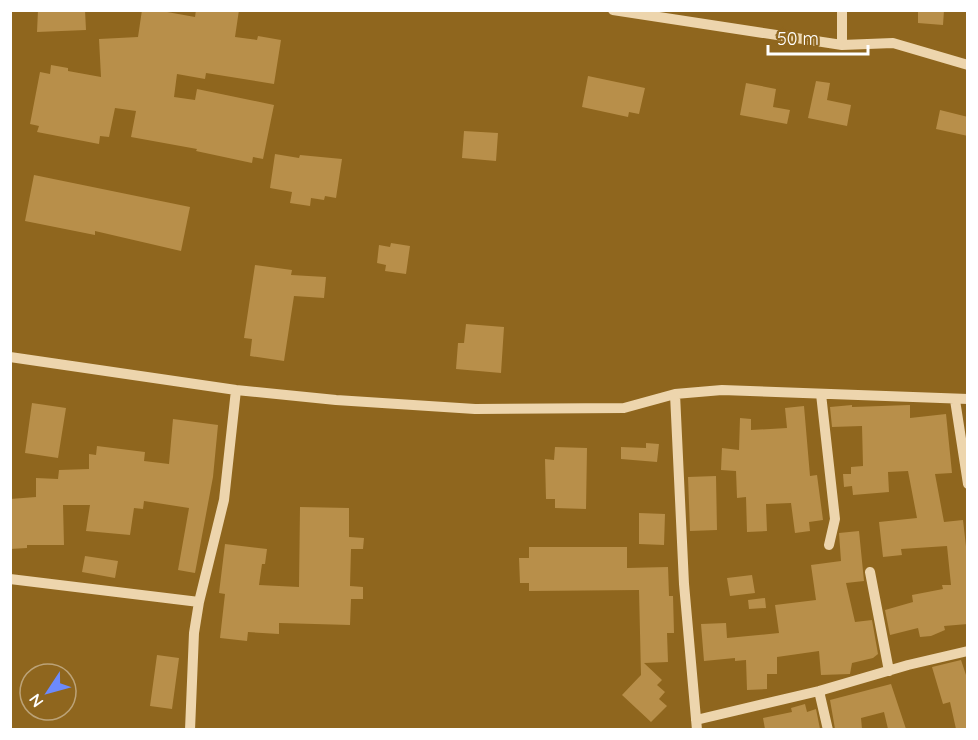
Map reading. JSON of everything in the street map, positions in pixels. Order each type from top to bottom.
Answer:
[{"type":"street","points":[[613,10],[842,45],[893,43],[968,65]]},
{"type":"street","points":[[842,10],[842,45]]},
{"type":"street","points":[[10,357],[236,390],[336,400],[476,409],[624,408],[675,393],[722,390],[968,399]]},
{"type":"street","points":[[190,729],[194,633],[224,500],[236,390]]},
{"type":"street","points":[[675,393],[684,584],[696,725],[968,651]]},
{"type":"street","points":[[821,394],[835,519],[829,545]]},
{"type":"street","points":[[956,400],[968,484]]},
{"type":"street","points":[[870,572],[888,671]]},
{"type":"street","points":[[10,579],[199,603]]},
{"type":"street","points":[[819,691],[828,729]]},
{"type":"building","points":[[38,10],[85,10],[86,30],[37,32]]},
{"type":"building","points":[[142,10],[156,10],[195,17],[196,10],[239,10],[235,37],[257,40],[258,36],[281,40],[274,84],[206,73],[205,79],[177,74],[174,97],[195,100],[197,89],[274,105],[263,159],[253,157],[252,163],[196,151],[197,149],[131,137],[136,111],[115,108],[109,137],[100,136],[99,144],[37,132],[39,126],[30,124],[40,72],[50,74],[51,65],[68,68],[68,71],[101,77],[99,39],[138,37]]},
{"type":"building","points":[[918,10],[944,10],[943,25],[918,23]]},
{"type":"building","points":[[588,76],[645,88],[639,114],[629,112],[628,117],[582,107]]},
{"type":"building","points":[[816,81],[830,83],[827,100],[851,105],[847,126],[808,118]]},
{"type":"building","points":[[746,83],[776,89],[773,107],[790,110],[787,124],[740,115]]},
{"type":"building","points":[[940,110],[968,117],[968,136],[936,129]]},
{"type":"building","points":[[464,131],[498,133],[496,161],[462,158]]},
{"type":"building","points":[[275,154],[299,158],[300,155],[342,159],[336,198],[325,196],[324,200],[311,198],[310,206],[290,203],[292,192],[270,188]]},
{"type":"building","points":[[34,175],[190,207],[181,251],[95,231],[95,235],[25,221]]},
{"type":"building","points":[[391,243],[410,246],[406,274],[385,271],[386,265],[377,263],[379,245],[390,247]]},
{"type":"building","points":[[255,265],[292,270],[291,275],[326,277],[324,298],[294,296],[284,361],[250,356],[252,339],[244,338]]},
{"type":"building","points":[[466,324],[504,327],[501,373],[456,369],[458,343],[464,343]]},
{"type":"building","points":[[32,403],[66,408],[58,458],[25,453]]},
{"type":"building","points":[[852,405],[852,407],[910,405],[910,418],[946,414],[952,473],[935,474],[944,522],[963,520],[968,564],[968,624],[944,626],[945,630],[931,636],[920,637],[918,628],[890,635],[885,610],[913,602],[912,595],[943,589],[942,585],[951,585],[947,546],[901,549],[902,555],[883,557],[879,522],[917,518],[908,471],[888,472],[889,492],[853,495],[852,486],[844,487],[843,474],[851,474],[851,467],[863,466],[862,426],[832,427],[830,407]]},
{"type":"building","points":[[804,406],[810,476],[817,475],[823,520],[809,522],[810,531],[795,533],[791,503],[766,504],[767,531],[747,532],[746,497],[737,498],[736,471],[721,470],[722,448],[739,450],[740,418],[751,419],[751,430],[787,428],[785,408]]},
{"type":"building","points":[[173,419],[218,425],[213,477],[195,573],[178,570],[189,508],[144,501],[143,509],[134,508],[130,535],[86,531],[90,505],[63,505],[64,545],[27,545],[27,548],[10,549],[10,499],[36,497],[36,478],[58,479],[59,470],[89,469],[89,454],[96,455],[97,446],[145,452],[144,461],[169,464]]},
{"type":"building","points":[[646,443],[659,444],[657,462],[621,459],[621,447],[646,448]]},
{"type":"building","points":[[555,447],[587,448],[586,509],[555,508],[555,499],[546,499],[545,459],[554,460]]},
{"type":"building","points":[[716,476],[717,530],[690,531],[688,477]]},
{"type":"building","points":[[300,507],[349,508],[349,537],[364,538],[363,549],[351,549],[350,586],[363,587],[363,599],[351,599],[350,625],[279,623],[279,634],[248,632],[247,641],[220,638],[225,594],[219,593],[225,544],[267,549],[259,585],[299,587]]},
{"type":"building","points":[[639,513],[665,514],[664,545],[639,544]]},
{"type":"building","points":[[859,531],[864,581],[846,583],[855,622],[872,620],[878,654],[873,658],[852,663],[850,674],[821,675],[819,651],[777,657],[777,674],[767,674],[767,689],[747,690],[746,660],[735,661],[735,658],[704,661],[701,624],[726,623],[727,638],[779,633],[775,605],[816,600],[811,565],[841,561],[839,533]]},
{"type":"building","points":[[529,547],[627,547],[627,568],[668,567],[669,596],[673,596],[674,633],[667,633],[668,662],[644,663],[662,680],[657,685],[665,692],[659,699],[667,706],[651,722],[622,695],[641,675],[639,590],[529,591],[529,583],[520,583],[519,558],[529,558]]},
{"type":"building","points":[[85,556],[118,561],[115,578],[82,572]]},
{"type":"building","points":[[752,575],[755,593],[730,596],[727,578]]},
{"type":"building","points":[[765,598],[766,608],[749,609],[748,600]]},
{"type":"building","points":[[157,655],[179,658],[172,709],[150,706]]},
{"type":"building","points":[[961,660],[968,681],[968,729],[956,729],[950,702],[943,704],[932,667]]},
{"type":"building","points":[[891,684],[906,729],[888,729],[884,712],[861,718],[862,729],[835,729],[830,700]]},
{"type":"building","points":[[805,704],[807,712],[816,709],[820,729],[765,729],[763,718],[792,712],[791,708]]}]
